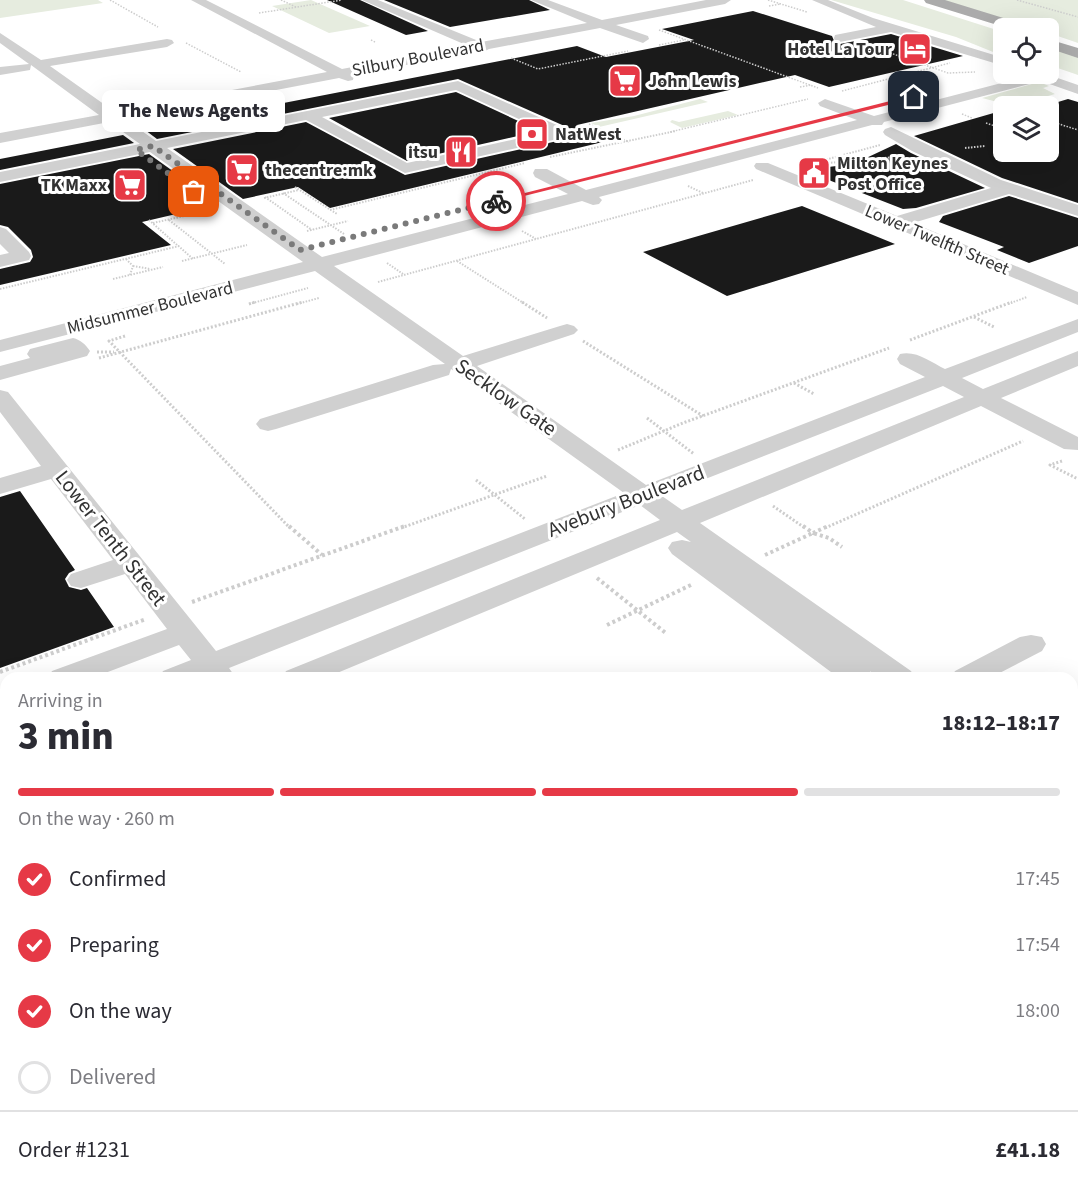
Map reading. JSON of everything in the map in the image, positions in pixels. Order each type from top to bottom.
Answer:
[{"type":"main road","points":[[913,0],[993,25]]},
{"type":"main road","points":[[931,0],[993,19]]},
{"type":"main road","points":[[1059,41],[1078,47]]},
{"type":"main road","points":[[1059,47],[1078,53]]},
{"type":"street","points":[[197,0],[356,81]]},
{"type":"street","points":[[368,0],[502,55]]},
{"type":"street","points":[[537,0],[602,23],[648,43]]},
{"type":"street","name":"Silbury Boulevard","points":[[161,102],[326,66],[679,0]]},
{"type":"street","name":"Silbury Boulevard","points":[[0,138],[32,126],[161,102],[341,73],[725,0]]},
{"type":"street","points":[[818,0],[845,7],[888,24],[926,31],[993,61]]},
{"type":"street","points":[[818,0],[993,62]]},
{"type":"street","points":[[843,34],[888,24]]},
{"type":"street","name":"Secklow Gate","points":[[0,37],[63,96],[97,114],[301,251],[348,293],[669,526]]},
{"type":"street","points":[[0,71],[167,43]]},
{"type":"street","name":"Secklow Gate","points":[[0,49],[79,94],[97,114]]},
{"type":"street","name":"Midsummer Boulevard","points":[[0,346],[219,290],[301,251],[851,113],[993,68]]},
{"type":"street","points":[[1059,82],[1074,86]]},
{"type":"street","points":[[0,177],[458,84],[562,133],[405,168],[308,115]]},
{"type":"street","points":[[301,251],[319,264],[1009,84]]},
{"type":"street","points":[[971,95],[991,105]]},
{"type":"street","points":[[824,96],[851,113],[898,130],[896,136],[1008,189],[1078,211]]},
{"type":"street","name":"Silbury Boulevard","points":[[0,126],[32,126]]},
{"type":"street","name":"Secklow Gate","points":[[145,148],[281,255],[301,251]]},
{"type":"street","points":[[539,165],[563,185],[608,208]]},
{"type":"street","name":"Lower Twelfth Street","points":[[770,170],[1078,299]]},
{"type":"street","points":[[896,222],[1008,189]]},
{"type":"street","points":[[0,233],[22,256],[0,261]]},
{"type":"street","name":"Midsummer Boulevard","points":[[0,326],[198,267],[281,255]]},
{"type":"street","name":"Secklow Gate","points":[[319,264],[348,293]]},
{"type":"street","name":"Avebury Boulevard","points":[[216,671],[631,500],[1078,325]]},
{"type":"street","points":[[268,424],[567,330]]},
{"type":"street","points":[[0,364],[73,344],[79,351],[0,373]]},
{"type":"street","points":[[903,349],[944,377],[1046,430],[1071,451]]},
{"type":"street","name":"Avebury Boulevard","points":[[312,672],[1078,358]]},
{"type":"street","name":"Lower Tenth Street","points":[[1,398],[216,671]]},
{"type":"street","points":[[0,486],[56,469]]},
{"type":"street","points":[[669,526],[852,672]]},
{"type":"street","points":[[669,526],[891,672]]},
{"type":"street","points":[[81,580],[130,563]]},
{"type":"street","points":[[75,672],[176,622]]},
{"type":"street","points":[[977,672],[1031,644]]},
{"type":"path","points":[[110,0],[121,5]]},
{"type":"path","points":[[281,0],[296,7]]},
{"type":"path","points":[[231,18],[342,0]]},
{"type":"path","points":[[768,0],[792,8]]},
{"type":"path","points":[[1017,0],[1078,17]]},
{"type":"path","points":[[769,6],[781,4]]},
{"type":"path","points":[[653,28],[811,85],[824,96]]},
{"type":"path","points":[[843,34],[936,66],[948,73],[980,72]]},
{"type":"path","points":[[371,40],[375,42]]},
{"type":"path","points":[[648,43],[685,40]]},
{"type":"path","points":[[502,55],[538,69],[632,51]]},
{"type":"path","points":[[732,57],[737,55]]},
{"type":"path","points":[[523,63],[528,62]]},
{"type":"path","points":[[330,210],[539,165],[600,145],[630,142],[932,70],[936,66],[956,62]]},
{"type":"path","points":[[800,87],[811,85]]},
{"type":"path","points":[[986,123],[993,125]]},
{"type":"path","points":[[589,124],[630,142]]},
{"type":"path","points":[[1059,124],[1078,130]]},
{"type":"path","points":[[606,132],[614,130]]},
{"type":"path","points":[[99,358],[348,293],[456,261],[704,194],[770,170],[848,154],[896,136]]},
{"type":"path","points":[[841,151],[848,154]]},
{"type":"path","points":[[688,186],[704,194]]},
{"type":"path","points":[[295,187],[337,214]]},
{"type":"path","points":[[256,200],[299,190]]},
{"type":"path","points":[[283,193],[344,234]]},
{"type":"path","points":[[266,197],[312,230]]},
{"type":"path","points":[[152,224],[202,212]]},
{"type":"path","points":[[148,220],[198,267]]},
{"type":"path","points":[[169,220],[225,264]]},
{"type":"path","points":[[301,251],[312,230],[348,221]]},
{"type":"path","points":[[522,231],[537,239]]},
{"type":"path","points":[[198,267],[212,254],[247,245]]},
{"type":"path","points":[[0,289],[178,246]]},
{"type":"path","points":[[125,259],[133,266],[153,269]]},
{"type":"path","points":[[182,261],[198,267]]},
{"type":"path","points":[[456,261],[703,416]]},
{"type":"path","points":[[129,275],[133,266]]},
{"type":"path","points":[[114,279],[163,267]]},
{"type":"path","points":[[615,452],[683,423],[793,383],[903,349],[973,317],[1051,287]]},
{"type":"path","points":[[249,303],[308,288]]},
{"type":"path","points":[[973,317],[994,327]]},
{"type":"path","points":[[125,336],[110,340],[300,538],[322,555]]},
{"type":"path","points":[[793,383],[814,394]]},
{"type":"path","points":[[647,418],[696,455]]},
{"type":"path","points":[[756,559],[1046,430]]},
{"type":"path","points":[[1071,451],[1050,465],[1078,480]]},
{"type":"path","points":[[0,672],[176,622],[322,555],[547,476]]},
{"type":"path","points":[[476,480],[526,520]]},
{"type":"path","points":[[765,501],[813,533],[829,538],[842,547]]},
{"type":"path","points":[[590,572],[667,634]]},
{"type":"path","points":[[607,625],[699,581]]},
{"type":"shaded area","points":[[0,0],[98,0],[103,3],[0,18]]},
{"type":"shaded area","points":[[311,0],[370,26],[329,33],[272,6]]},
{"type":"shaded area","points":[[831,0],[903,0],[993,29],[993,52],[956,37]]},
{"type":"shaded area","points":[[943,0],[1078,0],[1078,43],[1059,36],[1059,18],[1001,18]]},
{"type":"shaded area","points":[[1059,51],[1078,57],[1078,75],[1059,68]]},
{"type":"shaded area","points":[[1032,84],[1049,86],[1043,88],[1055,94],[993,96],[993,101],[982,98]]},
{"type":"shaded area","points":[[700,99],[708,102],[599,127],[591,123],[634,116]]},
{"type":"shaded area","points":[[728,111],[738,115],[682,128],[670,122],[672,120],[679,122]]},
{"type":"building","points":[[327,0],[360,0],[428,31],[406,35]]},
{"type":"building","points":[[384,0],[529,0],[550,10],[450,27]]},
{"type":"building","points":[[753,11],[832,36],[835,43],[891,34],[963,56],[829,87],[795,75],[577,125],[611,140],[330,208],[298,187],[243,199],[173,149],[306,122],[405,175],[562,140],[572,132],[569,128],[458,79],[157,139],[145,130],[577,46],[606,57],[694,40],[662,29]]},
{"type":"building","points":[[456,92],[540,131],[407,161],[329,118]]},
{"type":"building","points":[[1068,99],[1078,102],[1078,203],[1002,178],[914,136],[993,113],[993,162],[1059,162],[1059,102]]},
{"type":"building","points":[[123,135],[134,143],[0,170],[0,159]]},
{"type":"building","points":[[896,144],[985,188],[916,208],[903,209],[803,170],[870,162],[864,159]]},
{"type":"building","points":[[149,154],[219,204],[142,222],[171,245],[0,285],[0,269],[30,262],[33,257],[31,250],[8,227],[0,225],[0,184]]},
{"type":"building","points":[[1009,196],[1078,218],[1078,246],[1029,263],[997,250],[1004,247],[939,222],[943,216]]},
{"type":"building","points":[[802,206],[895,244],[727,296],[643,252]]},
{"type":"building","points":[[20,491],[75,570],[65,579],[69,587],[81,590],[87,588],[114,627],[0,668],[0,497]]},
{"type":"way so far","points":[[194,192],[136,150],[153,146],[300,250],[496,201]]},
{"type":"place","name":"Hotel La Tour","points":[[915,49]]},
{"type":"place","name":"John Lewis","points":[[625,81]]},
{"type":"place","name":"NatWest","points":[[532,134]]},
{"type":"place","name":"itsu","points":[[461,152]]},
{"type":"place","name":"thecentre:mk","points":[[242,170]]},
{"type":"place","name":"Milton Keynes Post Office","points":[[814,173]]},
{"type":"place","name":"TK Maxx","points":[[130,185]]},
{"type":"place","name":"The News Agents","points":[[194,192]]},
{"type":"route","points":[[496,201],[914,97]]}]
